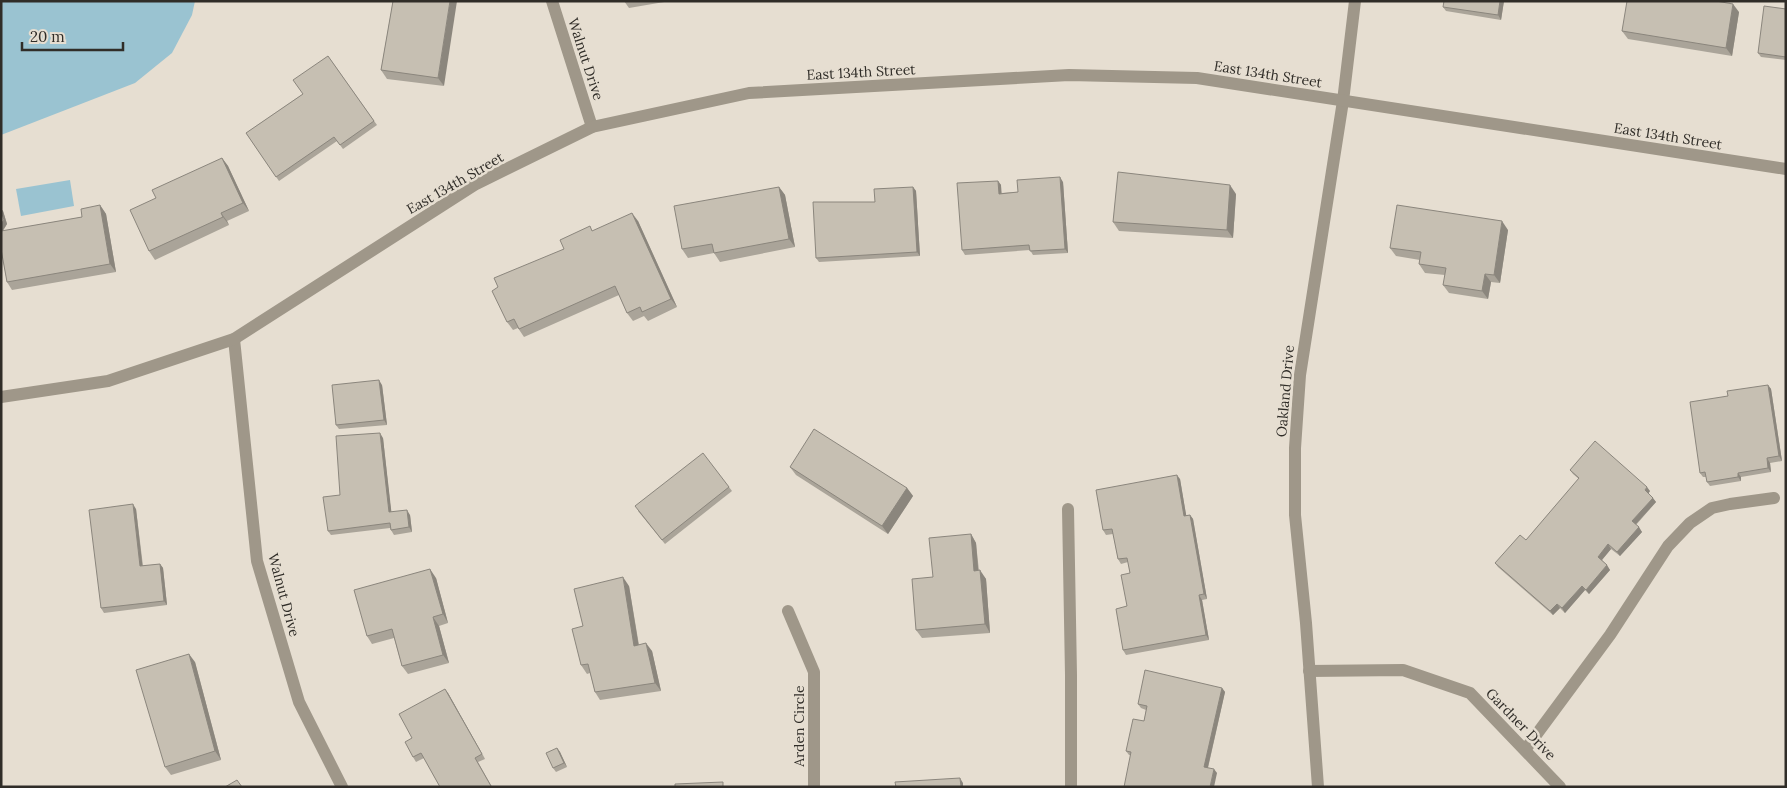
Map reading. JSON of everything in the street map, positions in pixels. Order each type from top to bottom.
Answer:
[{"type":"street","name":"Walnut Drive","points":[[552,1],[592,127]]},
{"type":"street","name":"Oakland Drive","points":[[1318,787],[1306,623],[1295,516],[1295,448],[1300,375],[1343,101],[1355,1]]},
{"type":"street","name":"East 134th Street","points":[[1,397],[108,382],[234,339],[476,184],[592,127],[749,93],[1070,75],[1197,78],[1786,169]]},
{"type":"street","name":"Walnut Drive","points":[[234,339],[258,561],[300,702],[342,787]]},
{"type":"street","points":[[1525,750],[1610,635],[1668,546],[1690,523],[1712,508],[1774,498]]},
{"type":"street","points":[[1068,509],[1072,787]]},
{"type":"street","name":"Arden Circle","points":[[788,611],[814,672],[814,787]]},
{"type":"street","name":"Gardner Drive","points":[[1309,671],[1403,670],[1470,693],[1560,787]]},
{"type":"water","points":[[1,1],[195,1],[192,15],[172,53],[135,83],[1,135]]},
{"type":"water","points":[[70,180],[74,206],[21,216],[16,189]]},
{"type":"building","points":[[393,1],[450,1],[438,78],[381,70]]},
{"type":"building","points":[[1444,1],[1500,1],[1498,15],[1443,7]]},
{"type":"building","points":[[1627,1],[1716,1],[1733,4],[1726,48],[1622,31]]},
{"type":"building","points":[[1764,6],[1786,9],[1786,57],[1758,53]]},
{"type":"building","points":[[328,56],[374,121],[340,145],[334,137],[276,177],[246,133],[303,94],[293,80]]},
{"type":"building","points":[[222,158],[243,203],[221,213],[223,217],[149,251],[130,210],[156,198],[152,190]]},
{"type":"building","points":[[1118,172],[1230,185],[1227,230],[1113,222]]},
{"type":"building","points":[[1060,177],[1065,249],[1030,251],[1029,245],[962,250],[957,183],[998,181],[999,194],[1018,192],[1017,180]]},
{"type":"building","points":[[779,187],[789,239],[714,253],[712,244],[682,249],[674,206]]},
{"type":"building","points":[[913,187],[917,252],[816,258],[813,202],[875,202],[874,189]]},
{"type":"building","points":[[100,205],[110,264],[7,282],[1,249],[1,231],[82,217],[81,209]]},
{"type":"building","points":[[1397,205],[1502,221],[1494,275],[1485,274],[1482,291],[1443,285],[1446,268],[1419,264],[1421,252],[1390,248]]},
{"type":"building","points":[[1,211],[4,220],[1,224]]},
{"type":"building","points":[[632,213],[671,299],[642,312],[640,307],[627,313],[615,286],[519,329],[514,319],[507,322],[492,291],[498,287],[494,278],[564,249],[560,240],[590,226],[592,231]]},
{"type":"building","points":[[379,380],[384,420],[336,425],[332,385]]},
{"type":"building","points":[[1768,385],[1779,456],[1767,458],[1768,468],[1738,473],[1738,477],[1707,482],[1705,472],[1700,473],[1690,402],[1728,396],[1727,391]]},
{"type":"building","points":[[814,429],[907,488],[882,526],[790,467]]},
{"type":"building","points":[[380,433],[389,512],[407,510],[409,527],[391,530],[390,523],[328,531],[323,497],[340,495],[336,436]]},
{"type":"building","points":[[1595,441],[1647,487],[1645,490],[1653,498],[1632,521],[1639,527],[1617,552],[1608,544],[1598,557],[1607,565],[1586,590],[1582,586],[1562,608],[1557,604],[1550,611],[1495,563],[1520,535],[1526,540],[1579,478],[1570,470]]},
{"type":"building","points":[[703,453],[729,487],[662,540],[635,506]]},
{"type":"building","points":[[1177,475],[1184,516],[1190,515],[1204,594],[1199,595],[1206,635],[1123,650],[1116,609],[1127,606],[1121,575],[1130,573],[1127,558],[1118,559],[1112,529],[1103,530],[1096,490]]},
{"type":"building","points":[[133,504],[140,566],[160,564],[164,601],[101,608],[89,510]]},
{"type":"building","points":[[971,534],[974,571],[980,570],[985,624],[916,630],[912,579],[933,577],[929,538]]},
{"type":"building","points":[[430,569],[443,614],[433,617],[443,655],[402,666],[392,629],[367,636],[354,590]]},
{"type":"building","points":[[623,577],[634,646],[646,643],[655,683],[595,692],[588,664],[581,665],[572,629],[583,626],[574,589]]},
{"type":"building","points":[[189,654],[215,751],[165,767],[136,670]]},
{"type":"building","points":[[1145,670],[1222,688],[1204,767],[1214,769],[1210,787],[1124,787],[1131,752],[1126,751],[1133,719],[1144,721],[1147,706],[1138,704]]},
{"type":"building","points":[[445,689],[482,754],[475,758],[491,786],[489,787],[440,787],[421,753],[413,757],[405,742],[412,738],[399,714]]},
{"type":"building","points":[[557,748],[564,763],[553,768],[546,753]]},
{"type":"building","points":[[960,778],[961,787],[896,787],[895,782]]},
{"type":"building","points":[[237,780],[242,787],[225,787]]},
{"type":"building","points":[[723,782],[723,787],[675,787],[675,784]]}]
